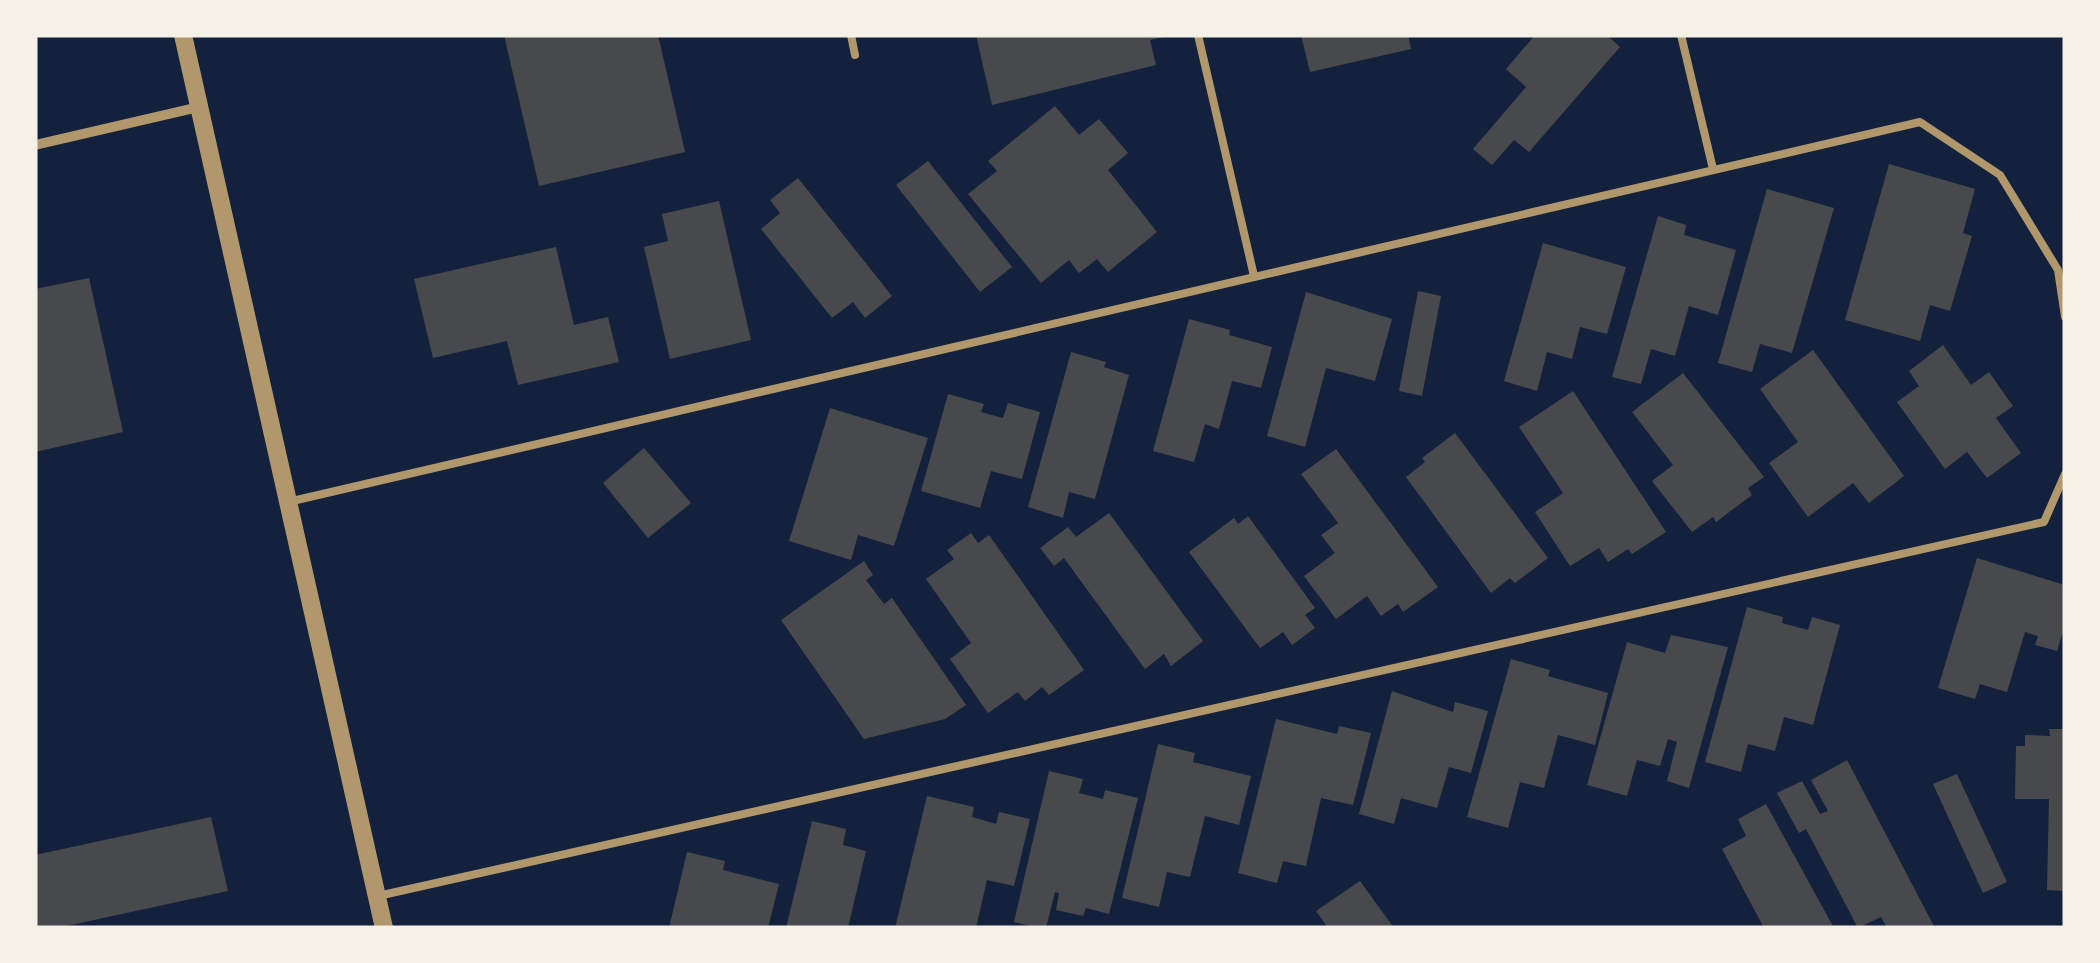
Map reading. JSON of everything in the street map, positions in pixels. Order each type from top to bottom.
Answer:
[{"type":"street","points":[[183,35],[384,928]]},
{"type":"street","points":[[35,145],[200,107]]},
{"type":"lane","points":[[851,35],[855,55]]},
{"type":"lane","points":[[1198,35],[1254,276]]},
{"type":"lane","points":[[1682,35],[1714,170]]},
{"type":"lane","points":[[288,502],[1920,122],[2000,175],[2058,270],[2065,317]]},
{"type":"lane","points":[[377,896],[2044,522],[2065,474]]},
{"type":"building","points":[[504,35],[658,35],[685,152],[539,186]]},
{"type":"building","points":[[976,35],[1164,37],[1150,40],[1156,65],[992,105]]},
{"type":"building","points":[[1301,35],[1408,35],[1411,49],[1310,72]]},
{"type":"building","points":[[1535,35],[1607,35],[1620,47],[1529,152],[1514,140],[1492,165],[1473,149],[1526,87],[1506,69]]},
{"type":"building","points":[[1055,106],[1079,135],[1099,119],[1128,153],[1108,170],[1157,232],[1108,272],[1097,259],[1079,273],[1069,260],[1041,283],[968,194],[997,171],[988,161]]},
{"type":"building","points":[[928,161],[1012,267],[980,292],[896,185]]},
{"type":"building","points":[[1889,164],[1975,189],[1963,233],[1972,236],[1950,311],[1930,305],[1920,341],[1845,320]]},
{"type":"building","points":[[798,178],[892,296],[865,318],[853,302],[832,318],[761,229],[780,213],[770,200]]},
{"type":"building","points":[[1767,189],[1834,208],[1792,353],[1760,344],[1752,372],[1718,363]]},
{"type":"building","points":[[719,201],[751,340],[670,359],[644,247],[668,241],[662,214]]},
{"type":"building","points":[[1658,216],[1686,225],[1684,235],[1736,250],[1718,315],[1689,306],[1675,356],[1651,349],[1641,384],[1612,377]]},
{"type":"building","points":[[1543,243],[1626,267],[1607,334],[1580,327],[1572,359],[1547,352],[1537,391],[1504,381]]},
{"type":"building","points":[[556,247],[574,325],[608,317],[619,362],[518,385],[507,341],[433,358],[414,279]]},
{"type":"building","points":[[89,278],[123,432],[35,452],[35,289]]},
{"type":"building","points":[[1418,291],[1441,296],[1422,396],[1399,391]]},
{"type":"building","points":[[1306,292],[1392,319],[1375,381],[1326,368],[1305,447],[1267,436]]},
{"type":"building","points":[[1189,319],[1272,347],[1261,388],[1232,381],[1219,429],[1205,424],[1194,462],[1153,451]]},
{"type":"building","points":[[1943,345],[1971,385],[1989,372],[2013,406],[1996,418],[2021,453],[1987,478],[1967,452],[1945,469],[1897,402],[1919,386],[1909,371]]},
{"type":"building","points":[[1813,350],[1904,476],[1869,503],[1853,483],[1808,517],[1769,463],[1798,442],[1760,389]]},
{"type":"building","points":[[1071,352],[1106,362],[1104,367],[1129,375],[1095,499],[1069,492],[1063,518],[1028,507]]},
{"type":"building","points":[[1683,373],[1764,477],[1748,488],[1752,495],[1716,522],[1713,517],[1692,532],[1652,481],[1673,465],[1632,412]]},
{"type":"building","points":[[1573,391],[1666,532],[1632,554],[1628,549],[1608,562],[1599,548],[1570,566],[1535,512],[1563,493],[1519,427]]},
{"type":"building","points":[[948,394],[984,404],[981,412],[1003,418],[1008,403],[1040,412],[1022,479],[991,471],[980,508],[921,491]]},
{"type":"building","points":[[830,408],[928,438],[894,546],[858,535],[851,560],[789,541]]},
{"type":"building","points":[[1455,433],[1548,558],[1515,583],[1510,578],[1491,593],[1406,477],[1425,462],[1422,458]]},
{"type":"building","points":[[644,448],[691,503],[648,538],[603,483]]},
{"type":"building","points":[[1336,449],[1438,587],[1403,612],[1398,604],[1381,616],[1367,596],[1336,619],[1304,576],[1335,553],[1321,535],[1338,523],[1301,474]]},
{"type":"building","points":[[1109,513],[1203,641],[1171,666],[1164,654],[1145,669],[1064,558],[1054,566],[1040,548],[1068,527],[1076,537]]},
{"type":"building","points":[[1248,516],[1315,608],[1305,615],[1315,628],[1292,645],[1283,632],[1260,648],[1189,552],[1234,518],[1238,524]]},
{"type":"building","points":[[971,533],[978,543],[989,535],[1084,670],[1049,695],[1042,687],[1025,701],[1018,692],[988,713],[950,659],[971,643],[926,579],[954,559],[947,550]]},
{"type":"building","points":[[1977,558],[2065,585],[2065,625],[2057,651],[2035,645],[2038,636],[2025,632],[2007,692],[1980,684],[1975,699],[1938,688]]},
{"type":"building","points":[[864,561],[873,575],[866,580],[884,604],[892,598],[966,705],[945,719],[864,739],[781,620]]},
{"type":"building","points":[[1747,607],[1783,617],[1782,623],[1808,630],[1812,617],[1840,625],[1813,725],[1784,717],[1775,751],[1748,744],[1741,772],[1705,762]]},
{"type":"building","points":[[1671,635],[1728,647],[1689,788],[1667,781],[1677,742],[1668,739],[1660,766],[1637,760],[1627,796],[1587,785],[1627,642],[1665,653]]},
{"type":"building","points":[[1511,659],[1550,670],[1548,676],[1608,693],[1595,745],[1558,735],[1544,788],[1520,782],[1508,828],[1467,817]]},
{"type":"building","points":[[1392,691],[1453,712],[1455,702],[1488,711],[1471,773],[1449,767],[1437,808],[1401,798],[1394,824],[1359,814]]},
{"type":"building","points":[[1276,719],[1337,734],[1339,726],[1371,733],[1353,805],[1321,798],[1306,866],[1283,861],[1277,883],[1238,873]]},
{"type":"building","points":[[2049,729],[2065,729],[2065,891],[2047,890],[2049,799],[2015,799],[2016,746],[2025,746],[2025,735],[2050,736]]},
{"type":"building","points":[[1158,744],[1195,753],[1193,762],[1251,776],[1239,825],[1205,816],[1190,877],[1167,872],[1159,907],[1122,898]]},
{"type":"building","points":[[1847,760],[1935,928],[1887,928],[1881,917],[1858,928],[1806,829],[1799,833],[1777,793],[1802,781],[1820,814],[1828,811],[1811,780]]},
{"type":"building","points":[[1049,771],[1083,779],[1079,793],[1103,799],[1105,790],[1138,798],[1109,914],[1086,908],[1083,916],[1056,910],[1059,893],[1055,892],[1046,928],[1039,928],[1014,922]]},
{"type":"building","points":[[1957,774],[2007,882],[1983,893],[1933,784]]},
{"type":"building","points":[[927,796],[974,807],[972,817],[996,824],[999,812],[1030,819],[1014,886],[987,880],[976,928],[895,928]]},
{"type":"building","points":[[1766,804],[1834,928],[1764,928],[1722,849],[1746,836],[1738,819]]},
{"type":"building","points":[[211,817],[228,891],[57,928],[35,928],[35,855]]},
{"type":"building","points":[[812,821],[846,829],[843,845],[866,851],[848,928],[786,928]]},
{"type":"building","points":[[687,852],[725,861],[723,870],[779,884],[768,928],[669,928]]},
{"type":"building","points":[[1360,881],[1394,928],[1328,928],[1316,911]]}]
